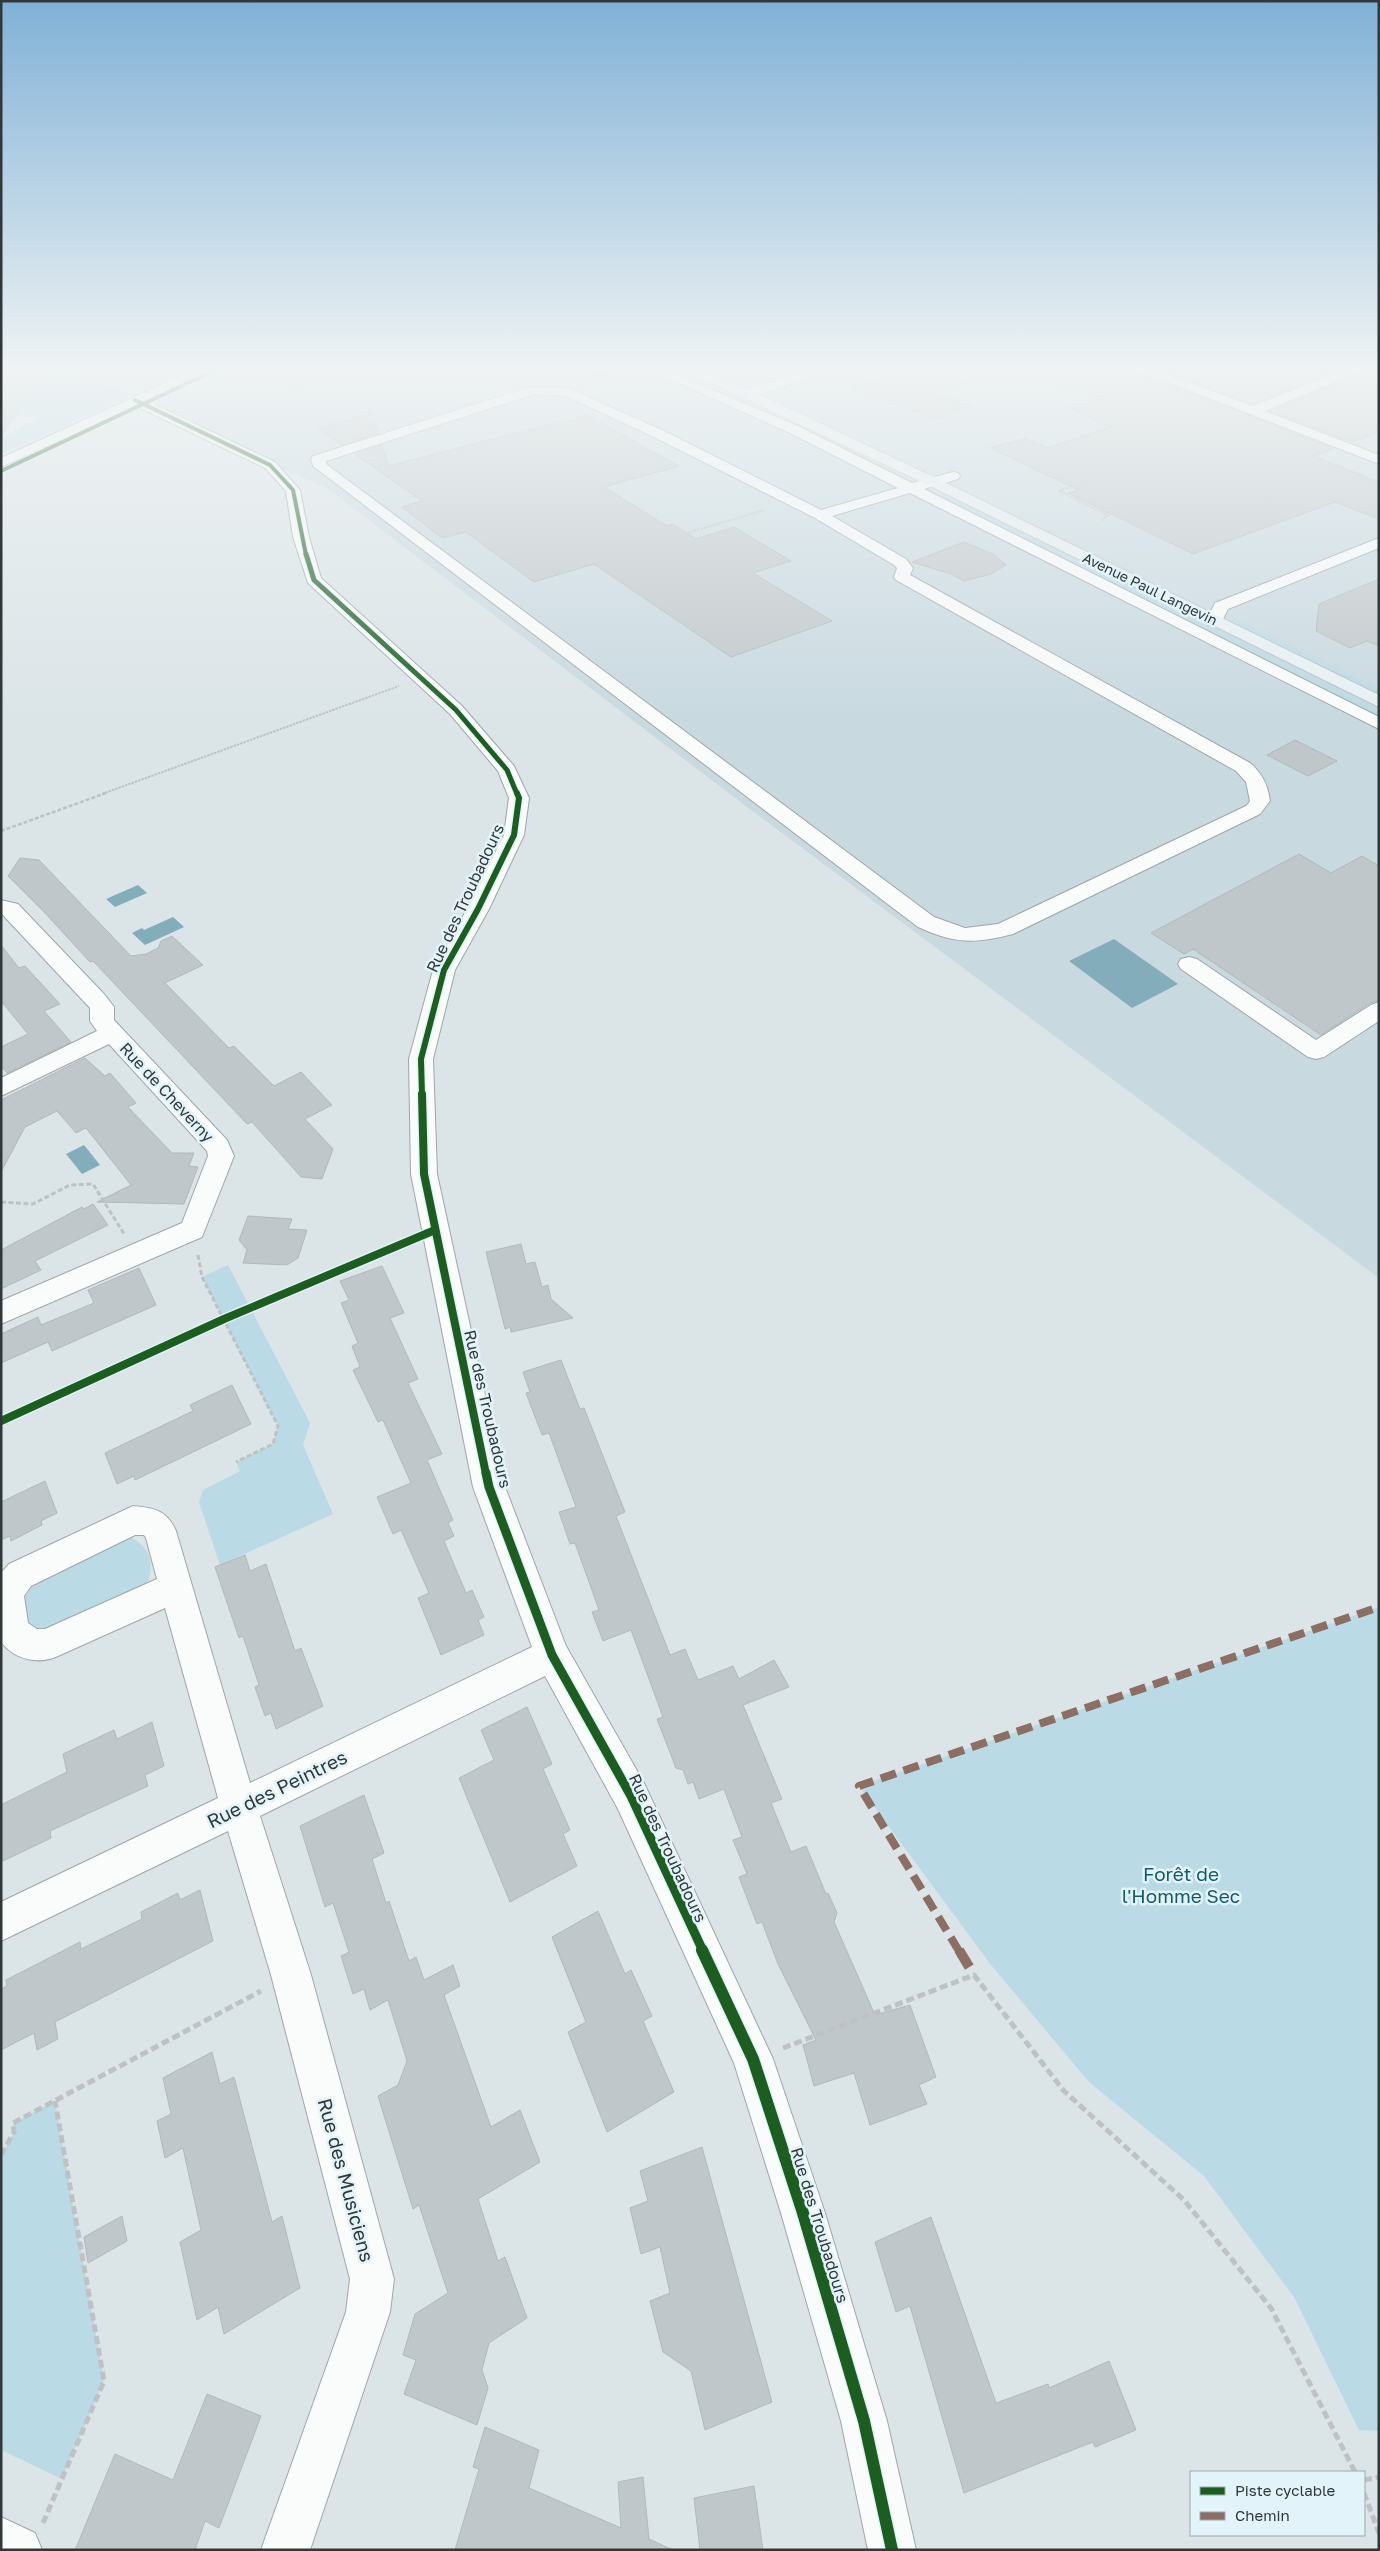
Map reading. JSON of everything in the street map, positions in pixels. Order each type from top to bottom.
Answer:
[{"type":"main road","name":"Avenue Paul Langevin","points":[[937,484],[1379,702]]},
{"type":"main road","name":"Avenue Paul Langevin","points":[[969,484],[1082,539]]},
{"type":"main road","name":"Avenue Paul Langevin","points":[[1203,598],[1236,614]]},
{"type":"street","name":"Rue des Troubadours","points":[[287,484],[292,490],[301,537],[314,580],[456,710],[507,770],[519,798],[514,834],[478,909],[444,970],[421,1059],[424,1174],[489,1487],[552,1655],[631,1796],[753,2059],[804,2213],[864,2422],[892,2550]]},
{"type":"street","points":[[344,484],[926,922],[946,932],[964,937],[1005,929],[1253,810],[1260,801],[1259,787],[1253,775],[1243,767],[902,577],[905,568],[900,562],[820,515],[759,484]]},
{"type":"street","points":[[904,484],[1379,724]]},
{"type":"street","points":[[820,515],[926,484]]},
{"type":"street","points":[[1214,621],[1221,606],[1379,543]]},
{"type":"street","name":"Rue de Cheverny","points":[[1,906],[10,909],[96,999],[102,1007],[102,1021],[218,1147],[221,1156],[193,1230]]},
{"type":"street","points":[[1189,964],[1316,1051],[1379,1010]]},
{"type":"street","points":[[1,1088],[112,1033]]},
{"type":"street","points":[[1,1313],[193,1230]]},
{"type":"street","name":"Rue des Musiciens","points":[[176,1587],[46,1645],[32,1646],[14,1633],[6,1594],[9,1585],[20,1575],[133,1520],[152,1522],[160,1531],[176,1587],[239,1808],[291,1975],[372,2279],[368,2312],[285,2550]]},
{"type":"street","name":"Rue des Peintres","points":[[1,1922],[552,1655]]},
{"type":"path","points":[[1078,484],[1059,491],[1108,515],[1106,519],[1101,521]]},
{"type":"path","points":[[1,831],[421,678]]},
{"type":"path","points":[[1,1202],[33,1204],[70,1185],[93,1184],[137,1254]]},
{"type":"path","points":[[193,1230],[202,1277],[278,1426],[273,1444],[236,1462]]},
{"type":"path","points":[[1,2155],[14,2132],[13,2123],[291,1975]]},
{"type":"path","points":[[753,2059],[974,1975],[1064,2091],[1184,2200],[1271,2308],[1354,2471]]},
{"type":"path","points":[[20,2541],[104,2381],[55,2101]]},
{"type":"path","points":[[1365,2480],[1379,2477]]},
{"type":"path","points":[[1365,2496],[1379,2533]]},
{"type":"shaded area","points":[[318,484],[1379,484],[1379,1278],[738,800],[325,487]]},
{"type":"shaded area","points":[[138,885],[147,893],[115,907],[106,899]]},
{"type":"shaded area","points":[[173,917],[184,927],[145,945],[132,933],[142,928],[144,930]]},
{"type":"shaded area","points":[[1114,939],[1178,984],[1132,1008],[1069,961]]},
{"type":"shaded area","points":[[84,1145],[100,1165],[82,1174],[66,1154]]},
{"type":"green space","points":[[941,493],[949,494],[1379,709],[1379,719],[936,496]]},
{"type":"green space","points":[[1234,618],[1379,689],[1379,696],[1227,624]]},
{"type":"green space","points":[[228,1265],[310,1423],[303,1445],[333,1514],[220,1565],[199,1502],[203,1490],[240,1471],[236,1462],[273,1444],[278,1426],[202,1277]]},
{"type":"green space","points":[[130,1537],[142,1546],[149,1556],[151,1569],[147,1584],[45,1633],[30,1626],[22,1609],[25,1597],[36,1581]]},
{"type":"green space","name":"Forêt de l'Homme Sec","points":[[1379,1607],[1379,2431],[1359,2430],[1294,2297],[1204,2176],[1089,2082],[991,1965],[859,1786]]},
{"type":"green space","points":[[55,2101],[104,2381],[62,2479],[1,2450],[1,2155],[14,2132],[13,2123]]},
{"type":"building","points":[[398,484],[615,484],[604,487],[667,526],[672,524],[696,539],[734,527],[791,561],[753,573],[832,621],[731,657],[594,564],[534,582],[466,532],[442,538],[402,507],[422,501]]},
{"type":"building","points":[[1066,484],[1379,484],[1379,519],[1335,502],[1193,554],[1068,493],[1079,490]]},
{"type":"building","points":[[964,542],[993,554],[1006,565],[991,574],[964,581],[951,574],[912,562]]},
{"type":"building","points":[[1379,579],[1379,646],[1367,641],[1350,648],[1316,631],[1319,604]]},
{"type":"building","points":[[1295,740],[1337,761],[1308,776],[1267,755]]},
{"type":"building","points":[[1299,854],[1331,873],[1362,856],[1379,866],[1379,1000],[1370,1003],[1321,1035],[1193,949],[1184,954],[1151,933]]},
{"type":"building","points":[[20,858],[39,860],[131,956],[146,954],[158,948],[161,941],[172,936],[203,965],[165,983],[229,1048],[234,1046],[274,1086],[301,1072],[332,1105],[305,1119],[333,1149],[322,1179],[301,1177],[252,1122],[247,1124],[93,961],[90,962],[8,876]]},
{"type":"building","points":[[1,945],[19,968],[25,966],[60,1004],[44,1011],[71,1042],[7,1073],[1,1066],[1,1047],[28,1034],[1,1001]]},
{"type":"building","points":[[85,1058],[105,1076],[110,1073],[136,1103],[128,1107],[172,1153],[194,1153],[189,1166],[198,1167],[184,1204],[97,1202],[131,1185],[86,1128],[76,1133],[57,1111],[25,1127],[1,1172],[1,1100]]},
{"type":"building","points":[[93,1204],[108,1225],[35,1261],[41,1270],[1,1289],[1,1250],[82,1207],[84,1209]]},
{"type":"building","points":[[248,1216],[292,1219],[288,1229],[307,1230],[298,1258],[287,1265],[243,1263],[247,1250],[239,1240]]},
{"type":"building","points":[[521,1244],[526,1264],[535,1262],[542,1287],[548,1285],[551,1299],[573,1318],[511,1332],[510,1327],[505,1329],[486,1252]]},
{"type":"building","points":[[382,1266],[404,1313],[390,1318],[418,1379],[408,1383],[442,1454],[427,1460],[453,1520],[448,1523],[454,1536],[444,1541],[466,1593],[472,1590],[484,1617],[478,1620],[484,1635],[441,1655],[418,1598],[429,1593],[401,1530],[393,1534],[377,1497],[411,1483],[383,1420],[378,1422],[353,1370],[360,1367],[352,1346],[358,1343],[341,1303],[349,1300],[340,1281]]},
{"type":"building","points":[[139,1268],[156,1305],[52,1351],[48,1342],[1,1363],[1,1334],[38,1317],[41,1325],[94,1303],[88,1290]]},
{"type":"building","points":[[561,1360],[580,1409],[584,1408],[625,1512],[616,1516],[670,1655],[685,1649],[698,1680],[733,1666],[739,1679],[774,1660],[789,1687],[743,1705],[782,1799],[771,1803],[791,1852],[806,1846],[826,1894],[828,1893],[837,1913],[834,1922],[875,2015],[910,2005],[936,2077],[919,2085],[927,2104],[870,2125],[854,2073],[814,2086],[803,2045],[816,2040],[778,1964],[762,1922],[757,1924],[739,1877],[747,1874],[733,1840],[742,1837],[724,1789],[699,1799],[693,1782],[688,1784],[683,1770],[676,1768],[657,1719],[663,1717],[631,1630],[603,1641],[592,1612],[599,1610],[575,1543],[570,1544],[559,1512],[576,1507],[549,1433],[542,1435],[526,1393],[530,1392],[523,1372]]},
{"type":"building","points":[[232,1385],[251,1424],[135,1480],[134,1476],[117,1484],[105,1453],[193,1411],[190,1405]]},
{"type":"building","points":[[45,1481],[57,1513],[41,1521],[42,1525],[11,1541],[10,1536],[1,1540],[1,1502]]},
{"type":"building","points":[[245,1555],[250,1571],[266,1564],[295,1651],[301,1648],[323,1706],[276,1729],[271,1713],[265,1716],[255,1687],[259,1685],[243,1636],[239,1638],[215,1567]]},
{"type":"building","points":[[527,1707],[552,1764],[543,1769],[570,1830],[563,1834],[577,1866],[510,1902],[459,1778],[494,1760],[481,1730]]},
{"type":"building","points":[[152,1722],[164,1766],[145,1775],[148,1786],[50,1831],[51,1838],[1,1862],[1,1805],[67,1772],[63,1754],[114,1730],[117,1739]]},
{"type":"building","points":[[364,1795],[384,1853],[372,1859],[386,1903],[389,1901],[409,1961],[416,1957],[424,1980],[453,1965],[460,1986],[444,1995],[491,2127],[520,2110],[540,2162],[478,2199],[498,2261],[505,2257],[527,2318],[489,2343],[482,2370],[488,2388],[477,2425],[404,2394],[416,2360],[403,2355],[415,2314],[448,2293],[419,2205],[413,2209],[378,2096],[398,2085],[407,2061],[388,2000],[370,2010],[364,1989],[353,1994],[341,1956],[349,1952],[333,1903],[325,1907],[300,1826]]},
{"type":"building","points":[[200,1890],[213,1941],[55,2022],[58,2039],[37,2050],[34,2033],[1,2050],[1,1989],[7,1986],[6,1980],[80,1942],[81,1949],[142,1919],[141,1912],[178,1893],[180,1900]]},
{"type":"building","points":[[598,1911],[625,1974],[631,1970],[652,2016],[643,2021],[674,2092],[607,2132],[568,2032],[586,2022],[552,1937]]},
{"type":"building","points":[[212,2052],[220,2084],[234,2077],[272,2222],[282,2216],[300,2288],[224,2334],[218,2307],[197,2320],[180,2242],[201,2230],[183,2148],[165,2158],[157,2121],[171,2114],[163,2078]]},
{"type":"building","points":[[702,2147],[772,2402],[705,2430],[691,2371],[663,2352],[650,2301],[670,2293],[660,2247],[641,2254],[630,2208],[648,2201],[640,2171]]},
{"type":"building","points":[[122,2216],[127,2241],[88,2263],[84,2237]]},
{"type":"building","points":[[931,2217],[996,2403],[1048,2384],[1049,2388],[1109,2361],[1136,2430],[1095,2447],[1093,2442],[964,2493],[910,2306],[896,2312],[875,2242]]},
{"type":"building","points":[[207,2394],[261,2416],[219,2528],[205,2521],[195,2550],[75,2550],[115,2454],[173,2480]]},
{"type":"building","points":[[485,2427],[539,2450],[529,2488],[621,2528],[618,2482],[643,2477],[649,2539],[673,2550],[455,2550],[479,2469],[473,2467]]},
{"type":"building","points":[[754,2486],[763,2550],[700,2550],[694,2498]]},
{"type":"marked path","points":[[974,1975],[859,1786],[1379,1607]]},
{"type":"cycle path","points":[[288,484],[293,490],[301,537],[314,580],[456,710],[507,770],[519,798],[514,835],[478,909],[444,970],[421,1059],[424,1174],[489,1487],[552,1655],[631,1796],[753,2059],[803,2213],[864,2421],[892,2550]]},
{"type":"cycle path","points":[[1,1421],[224,1319],[435,1230]]}]
